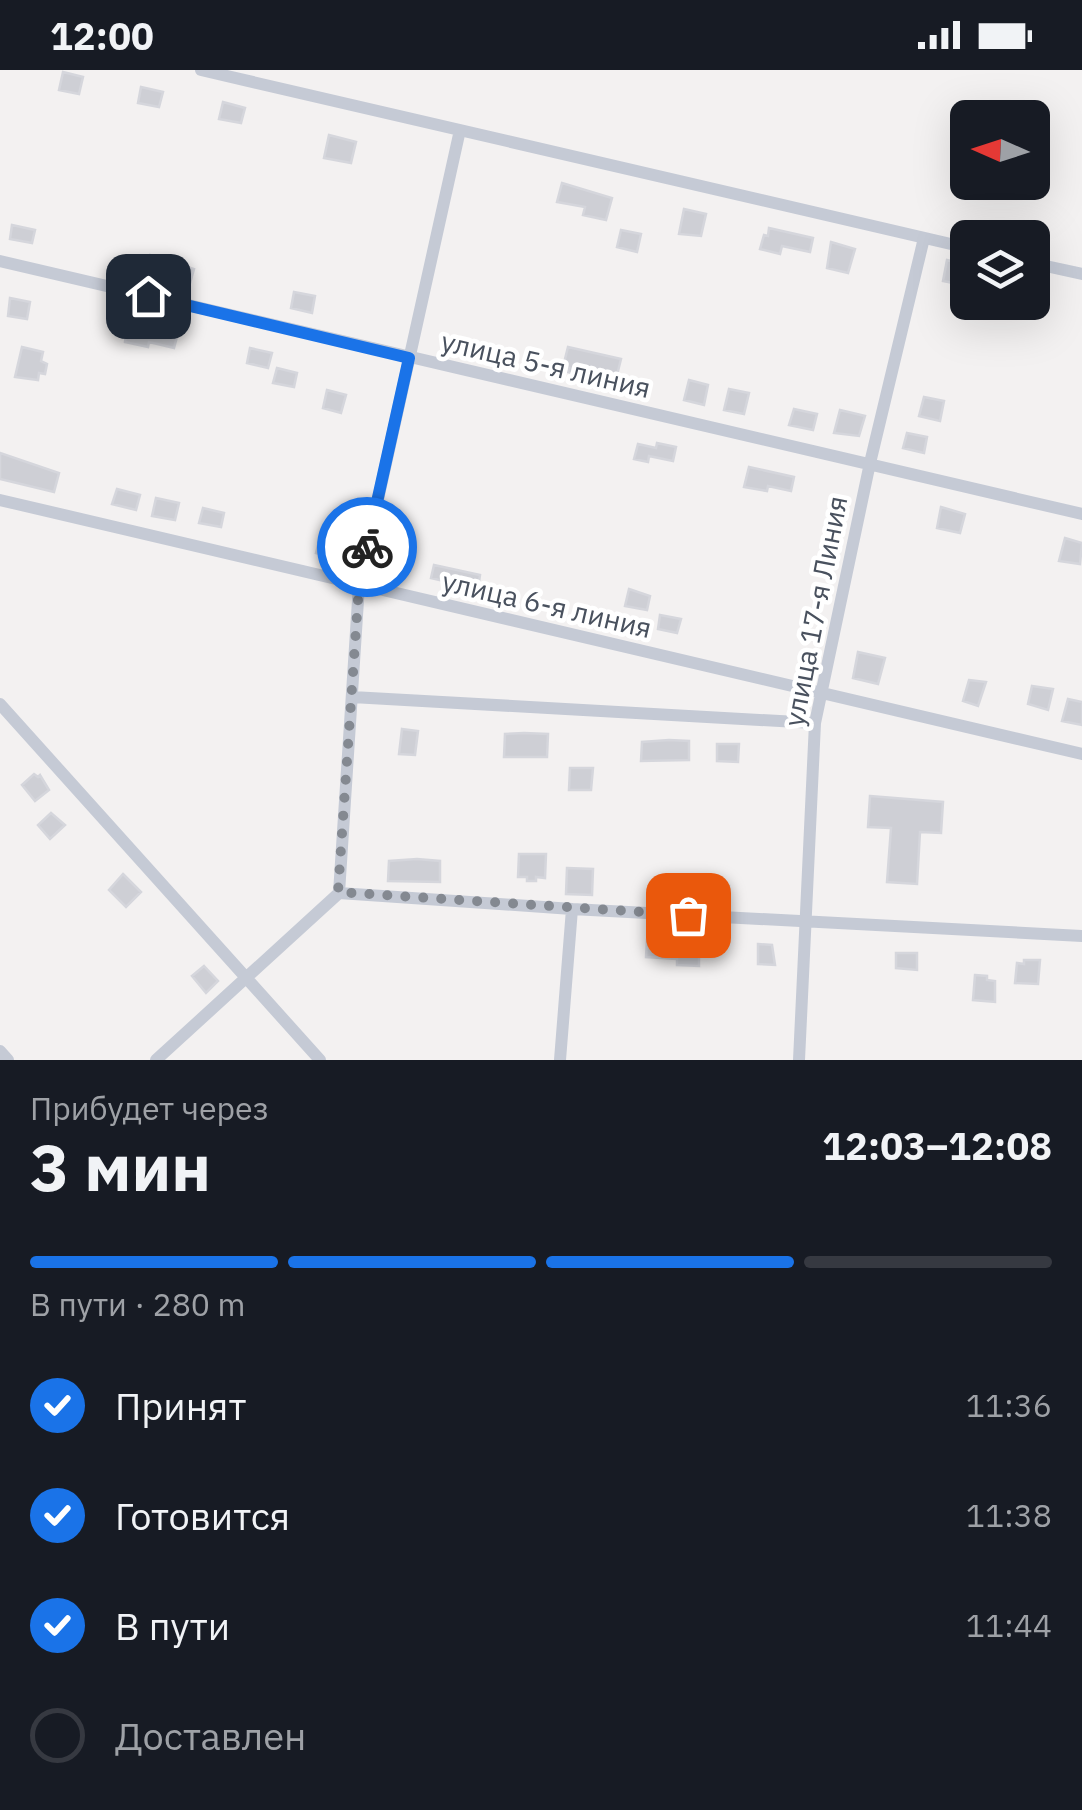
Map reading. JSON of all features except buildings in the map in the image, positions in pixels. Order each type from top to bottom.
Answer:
[{"type":"street","points":[[201,70],[950,244]]},
{"type":"street","points":[[156,1060],[338,892],[359,585],[460,130]]},
{"type":"street","name":"улица 17-я Линия","points":[[800,1060],[814,722],[924,238]]},
{"type":"street","name":"улица 5-я линия","points":[[0,261],[1082,514]]},
{"type":"street","points":[[1050,267],[1082,274]]},
{"type":"street","name":"улица 6-я линия","points":[[0,500],[1082,754]]},
{"type":"street","points":[[352,697],[814,722]]},
{"type":"street","points":[[0,704],[320,1060]]},
{"type":"street","points":[[338,892],[572,909],[1082,936]]},
{"type":"street","points":[[560,1060],[572,909]]},
{"type":"street","points":[[0,1052],[8,1060]]},
{"type":"way so far","points":[[367,547],[359,585],[338,892],[688,915]]},
{"type":"route","points":[[148,296],[409,358],[367,547]]}]
